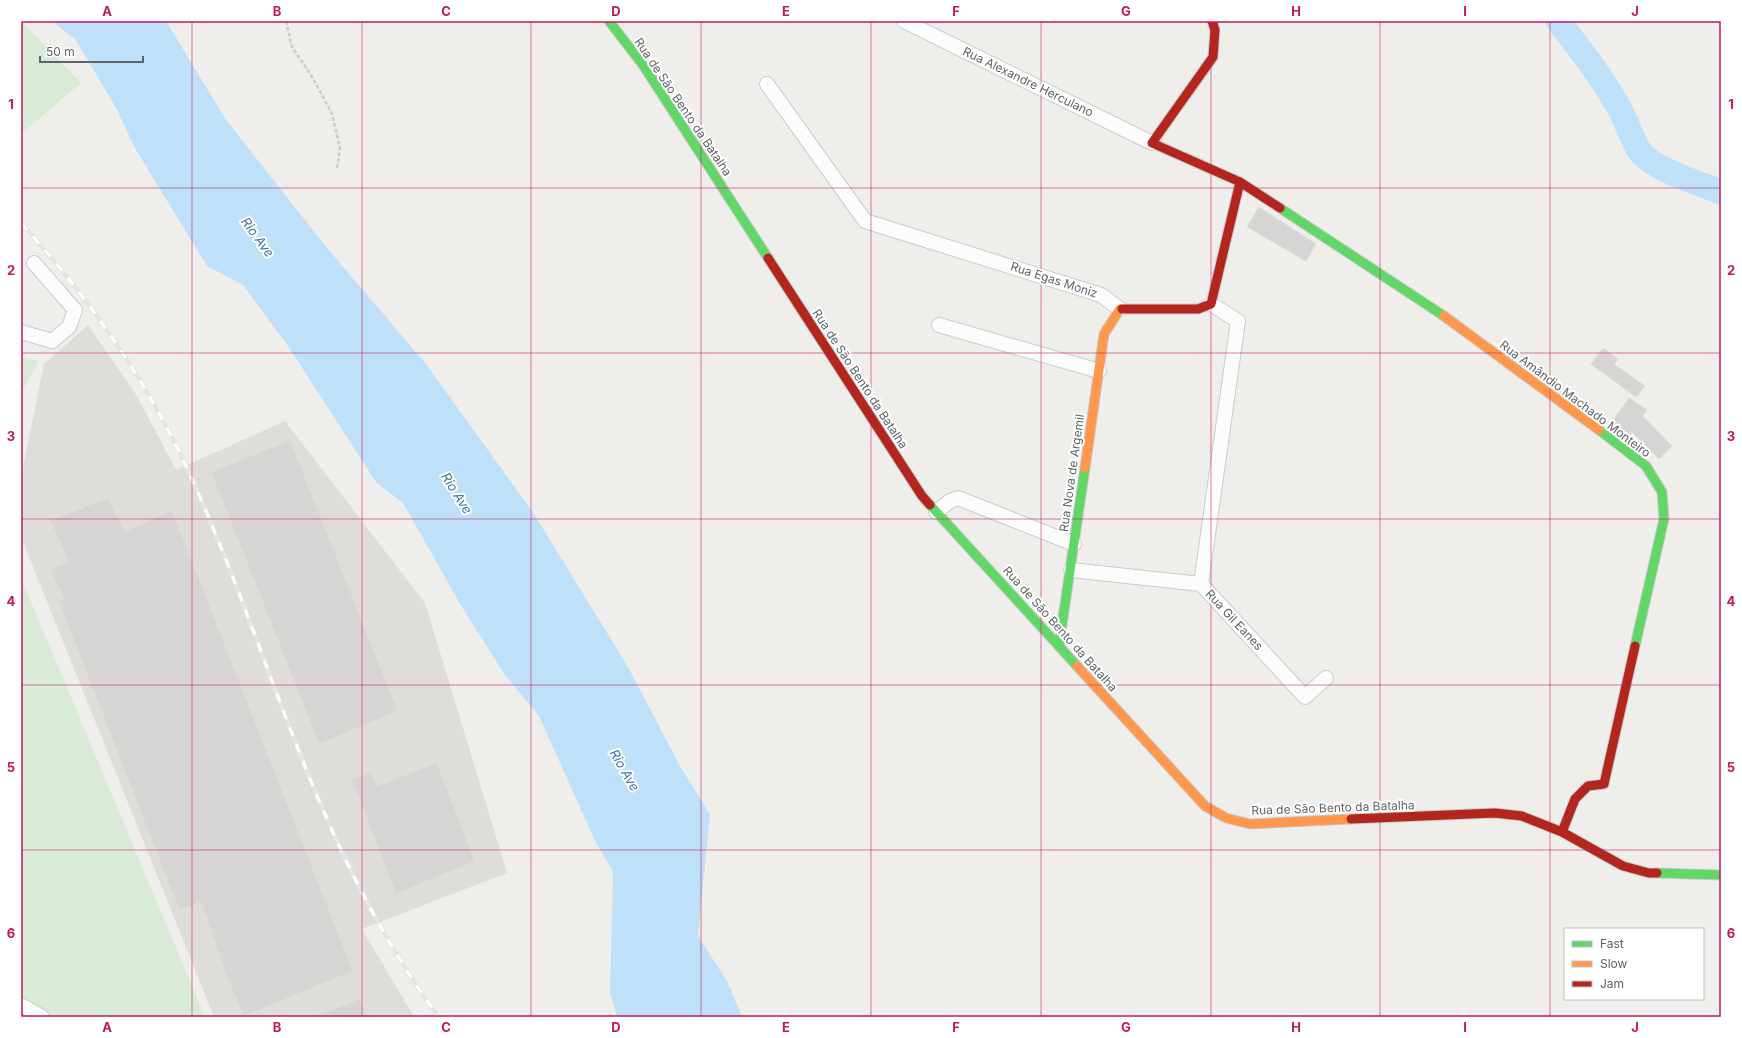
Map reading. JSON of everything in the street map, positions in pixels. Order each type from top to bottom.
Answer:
[{"type":"street","name":"Rua de São Bento da Batalha","points":[[609,21],[643,65],[922,496],[1205,806],[1226,818],[1250,824],[1496,814],[1522,816],[1562,832],[1623,866],[1649,873],[1721,874]]},
{"type":"street","name":"Rua Alexandre Herculano","points":[[904,21],[1152,143]]},
{"type":"street","points":[[1152,143],[1213,57],[1215,30],[1212,21]]},
{"type":"street","name":"Rua Egas Moniz","points":[[767,84],[865,221],[1101,295],[1120,309]]},
{"type":"street","name":"Rua Amândio Machado Monteiro","points":[[1152,143],[1240,182],[1425,302],[1564,403],[1646,466],[1662,492],[1664,519],[1604,784],[1588,786],[1575,799],[1562,832]]},
{"type":"street","points":[[1211,304],[1240,182]]},
{"type":"street","points":[[21,332],[52,341],[69,327],[75,310],[34,263]]},
{"type":"street","points":[[1120,309],[1198,308],[1211,304],[1238,321],[1201,584]]},
{"type":"street","name":"Rua Nova de Argemil","points":[[1059,645],[1104,334],[1120,309]]},
{"type":"street","points":[[939,325],[1099,371]]},
{"type":"street","points":[[936,512],[950,501],[958,498],[1074,544]]},
{"type":"street","name":"Rua Gil Eanes","points":[[1070,570],[1201,584],[1305,697],[1326,678]]},
{"type":"street","points":[[21,1005],[42,1017]]},
{"type":"path","points":[[286,21],[292,47],[311,75],[332,114],[340,148],[337,168]]},
{"type":"shaded area","points":[[88,325],[137,396],[176,470],[285,421],[425,603],[507,873],[362,929],[414,1017],[214,1017],[21,537],[21,477],[44,364]]},
{"type":"green space","points":[[21,21],[81,83],[21,134]]},
{"type":"green space","points":[[21,358],[39,361],[21,393]]},
{"type":"green space","points":[[21,578],[205,1017],[21,1017]]},
{"type":"water","name":"Rio Ave","points":[[52,21],[166,21],[226,120],[327,248],[426,364],[534,514],[628,667],[681,768],[710,814],[698,936],[727,981],[742,1017],[617,1017],[610,993],[613,871],[596,843],[539,716],[505,675],[462,607],[403,503],[376,482],[288,346],[243,285],[207,266],[136,150],[116,108],[76,40]]},
{"type":"building","points":[[1259,207],[1316,244],[1306,261],[1247,227]]},
{"type":"building","points":[[1603,348],[1618,359],[1614,364],[1645,386],[1636,397],[1591,364]]},
{"type":"building","points":[[1629,398],[1647,410],[1643,416],[1672,446],[1659,459],[1632,432],[1630,435],[1612,422]]},
{"type":"building","points":[[290,440],[398,711],[319,744],[211,472]]},
{"type":"building","points":[[108,498],[125,532],[172,510],[353,971],[244,1016],[228,980],[201,902],[179,910],[58,600],[64,599],[50,569],[69,562],[50,520]]},
{"type":"building","points":[[437,763],[475,861],[396,894],[352,780],[370,772],[377,786]]},
{"type":"building","points":[[360,999],[367,1017],[315,1017],[315,1016]]},
{"type":"waterway","points":[[1558,21],[1605,85],[1622,113],[1636,145],[1642,154],[1658,166],[1668,171],[1721,192]]},
{"type":"railway","points":[[21,223],[74,285],[98,318],[121,351],[163,421],[199,495],[221,548],[304,765],[351,871],[392,946],[422,994],[439,1017]]},
{"type":"traffic: fast","points":[[609,21],[643,65],[768,258]]},
{"type":"traffic: fast","points":[[1280,208],[1444,316]]},
{"type":"traffic: fast","points":[[1599,430],[1646,466],[1662,492],[1664,519],[1635,646]]},
{"type":"traffic: fast","points":[[1059,645],[1085,468]]},
{"type":"traffic: fast","points":[[930,505],[1077,666]]},
{"type":"traffic: fast","points":[[1657,873],[1721,875]]},
{"type":"traffic: slow","points":[[1085,468],[1104,334],[1120,309],[1122,309]]},
{"type":"traffic: slow","points":[[1444,316],[1599,430]]},
{"type":"traffic: slow","points":[[1077,666],[1205,806],[1226,818],[1250,824],[1351,819]]},
{"type":"traffic: jam","points":[[1212,21],[1215,30],[1213,57],[1152,143],[1240,182],[1280,208]]},
{"type":"traffic: jam","points":[[1122,309],[1198,309],[1211,304],[1240,182]]},
{"type":"traffic: jam","points":[[768,258],[922,496],[930,505]]},
{"type":"traffic: jam","points":[[1562,832],[1575,799],[1588,786],[1604,784],[1635,646]]},
{"type":"traffic: jam","points":[[1351,819],[1495,813],[1522,816],[1562,832],[1623,866],[1649,873],[1657,873]]}]
